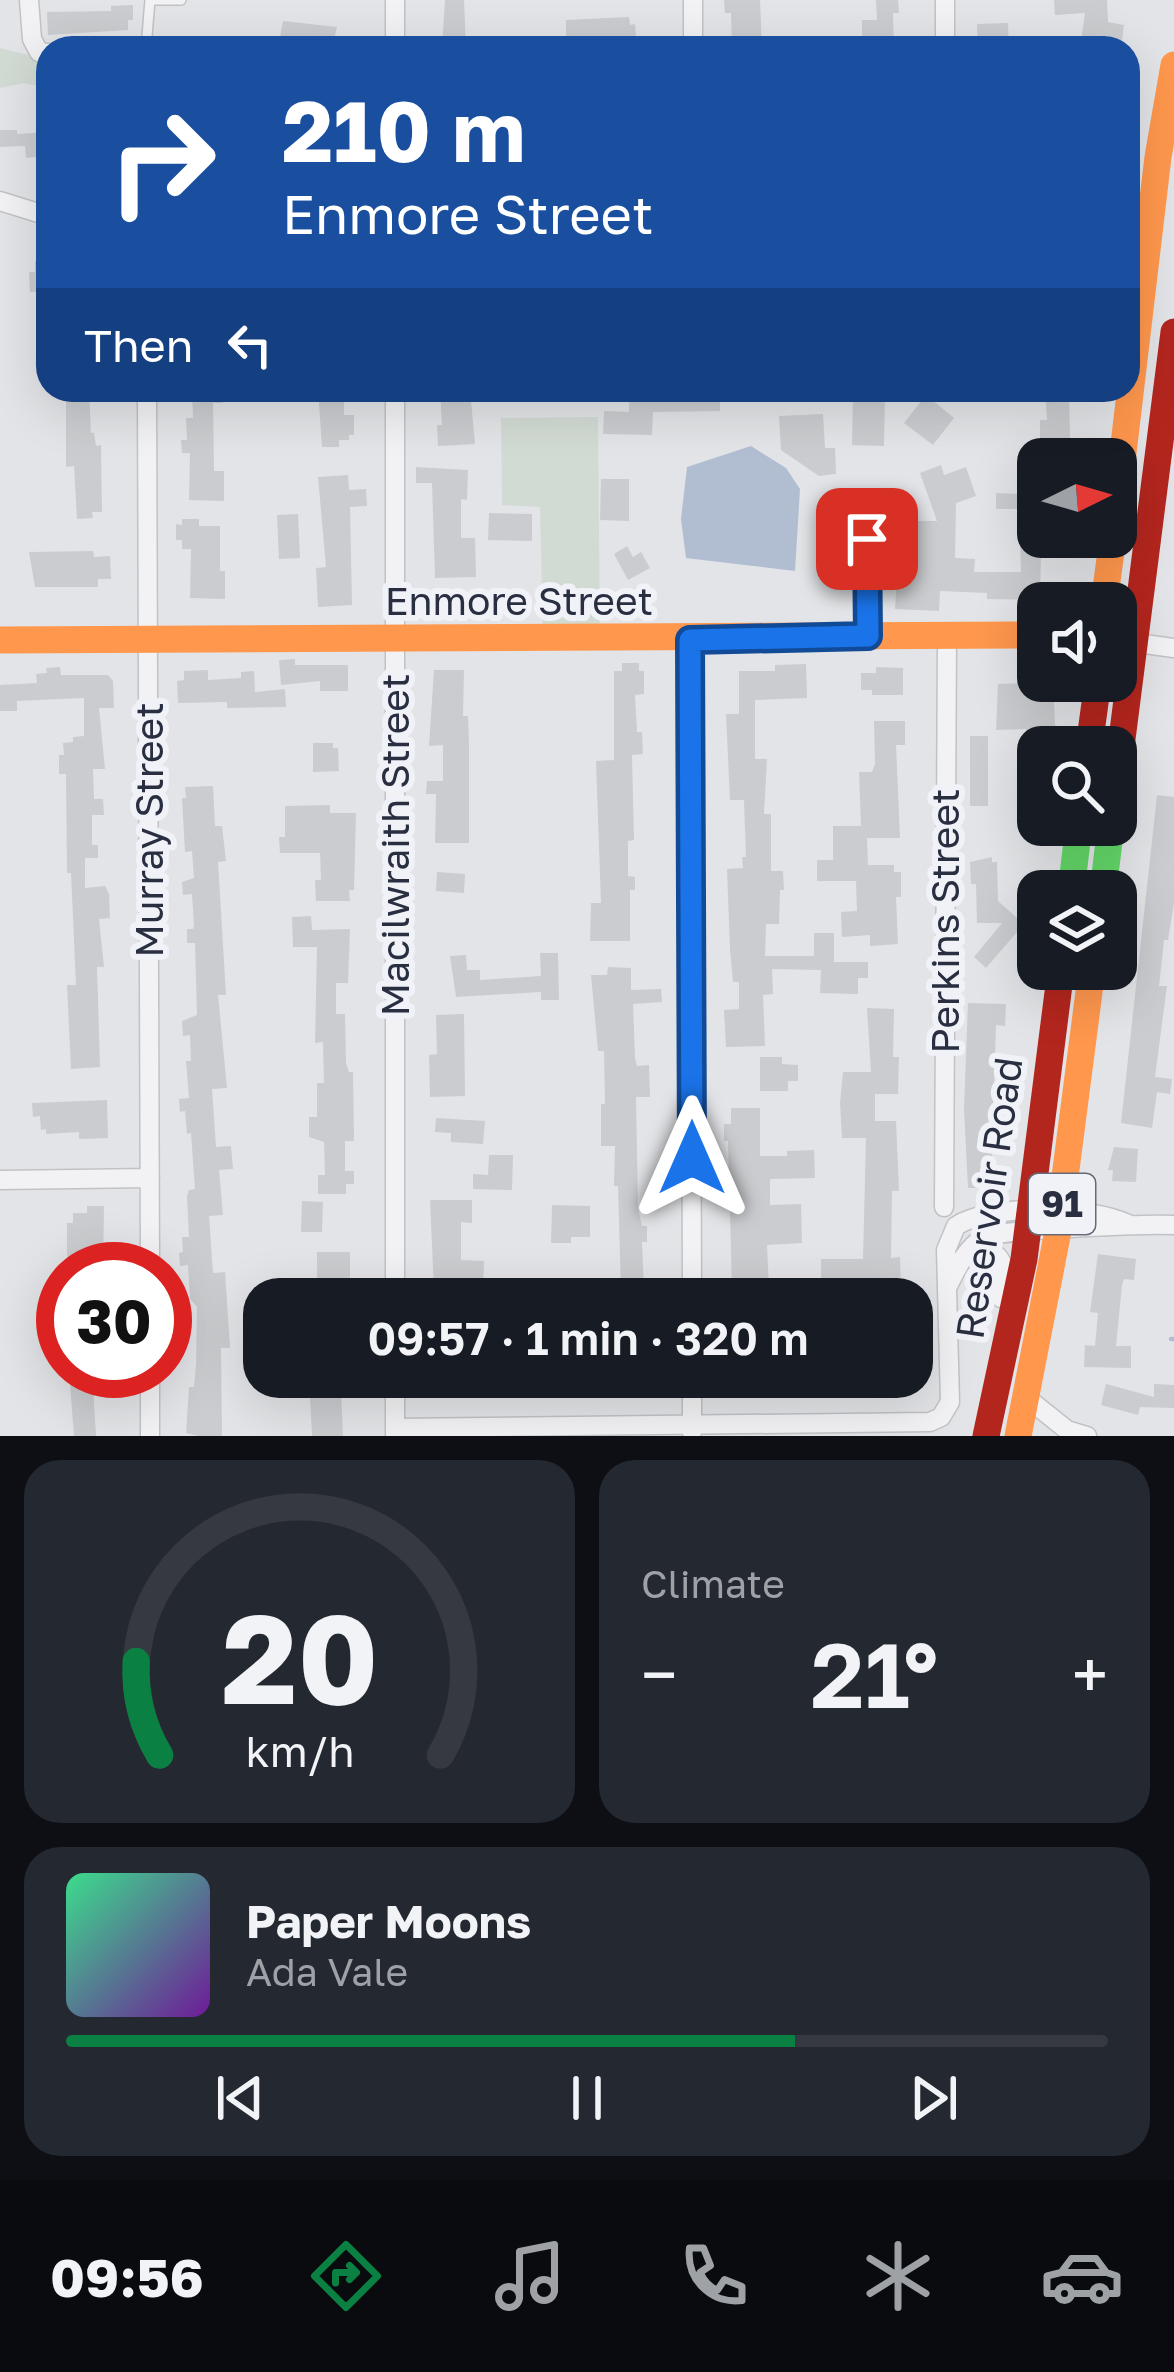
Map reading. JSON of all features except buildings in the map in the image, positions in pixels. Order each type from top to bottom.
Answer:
[{"type":"main road","points":[[1140,263],[1174,65]]},
{"type":"main road","points":[[1134,582],[1174,332]]},
{"type":"main road","points":[[1123,438],[1126,402]]},
{"type":"main road","name":"Enmore Street","points":[[0,640],[1017,635]]},
{"type":"main road","name":"Reservoir Road","points":[[986,1436],[1028,1222],[1058,990]]},
{"type":"main road","name":"Reservoir Road","points":[[1018,1435],[1059,1221],[1089,990]]},
{"type":"street","points":[[29,0],[36,46]]},
{"type":"street","points":[[395,0],[395,36]]},
{"type":"street","points":[[693,0],[693,36]]},
{"type":"street","points":[[945,0],[945,36]]},
{"type":"street","points":[[0,201],[36,212]]},
{"type":"street","name":"Murray Street","points":[[147,402],[150,1242]]},
{"type":"street","name":"Macilwraith Street","points":[[395,402],[395,1278]]},
{"type":"street","points":[[868,636],[867,539],[872,516],[883,499]]},
{"type":"street","name":"Perkins Street","points":[[944,1208],[947,635]]},
{"type":"street","points":[[690,640],[692,1278]]},
{"type":"street","points":[[1137,643],[1174,648]]},
{"type":"street","points":[[0,1180],[150,1178]]},
{"type":"street","points":[[395,1398],[394,1432],[914,1425],[936,1420],[946,1412],[951,1396],[946,1243],[956,1226],[979,1216],[1028,1222],[1098,1214],[1128,1224],[1174,1225]]},
{"type":"street","points":[[949,1284],[986,1236],[1028,1222]]},
{"type":"street","points":[[967,1255],[990,1250],[1004,1268],[991,1355],[996,1398]]},
{"type":"street","points":[[150,1398],[150,1436]]},
{"type":"street","points":[[692,1398],[692,1431]]},
{"type":"street","points":[[1027,1398],[1077,1433]]},
{"type":"street","points":[[1018,1435],[1077,1433]]},
{"type":"lane","points":[[147,36],[150,0],[181,0]]},
{"type":"shaded area","points":[[0,48],[36,57],[36,86],[0,88]]},
{"type":"shaded area","points":[[598,417],[600,640],[543,638],[540,507],[502,505],[501,418]]},
{"type":"water","points":[[751,446],[786,468],[800,489],[795,571],[686,558],[681,519],[687,467]]},
{"type":"traffic: fast","points":[[1074,870],[1076,846]]},
{"type":"traffic: fast","points":[[1106,870],[1108,846]]},
{"type":"traffic: slow","points":[[1140,309],[1174,65]]},
{"type":"traffic: slow","points":[[1125,438],[1129,402]]},
{"type":"traffic: slow","points":[[1107,582],[1110,558]]},
{"type":"traffic: slow","points":[[0,640],[1017,635]]},
{"type":"traffic: slow","points":[[1018,1436],[1058,1231],[1089,990]]},
{"type":"traffic: jam","points":[[1124,726],[1174,332]]},
{"type":"traffic: jam","points":[[1092,726],[1095,702]]},
{"type":"traffic: jam","points":[[986,1436],[1024,1259],[1058,990]]},
{"type":"route","points":[[692,1158],[690,640],[868,636],[867,539]]}]
